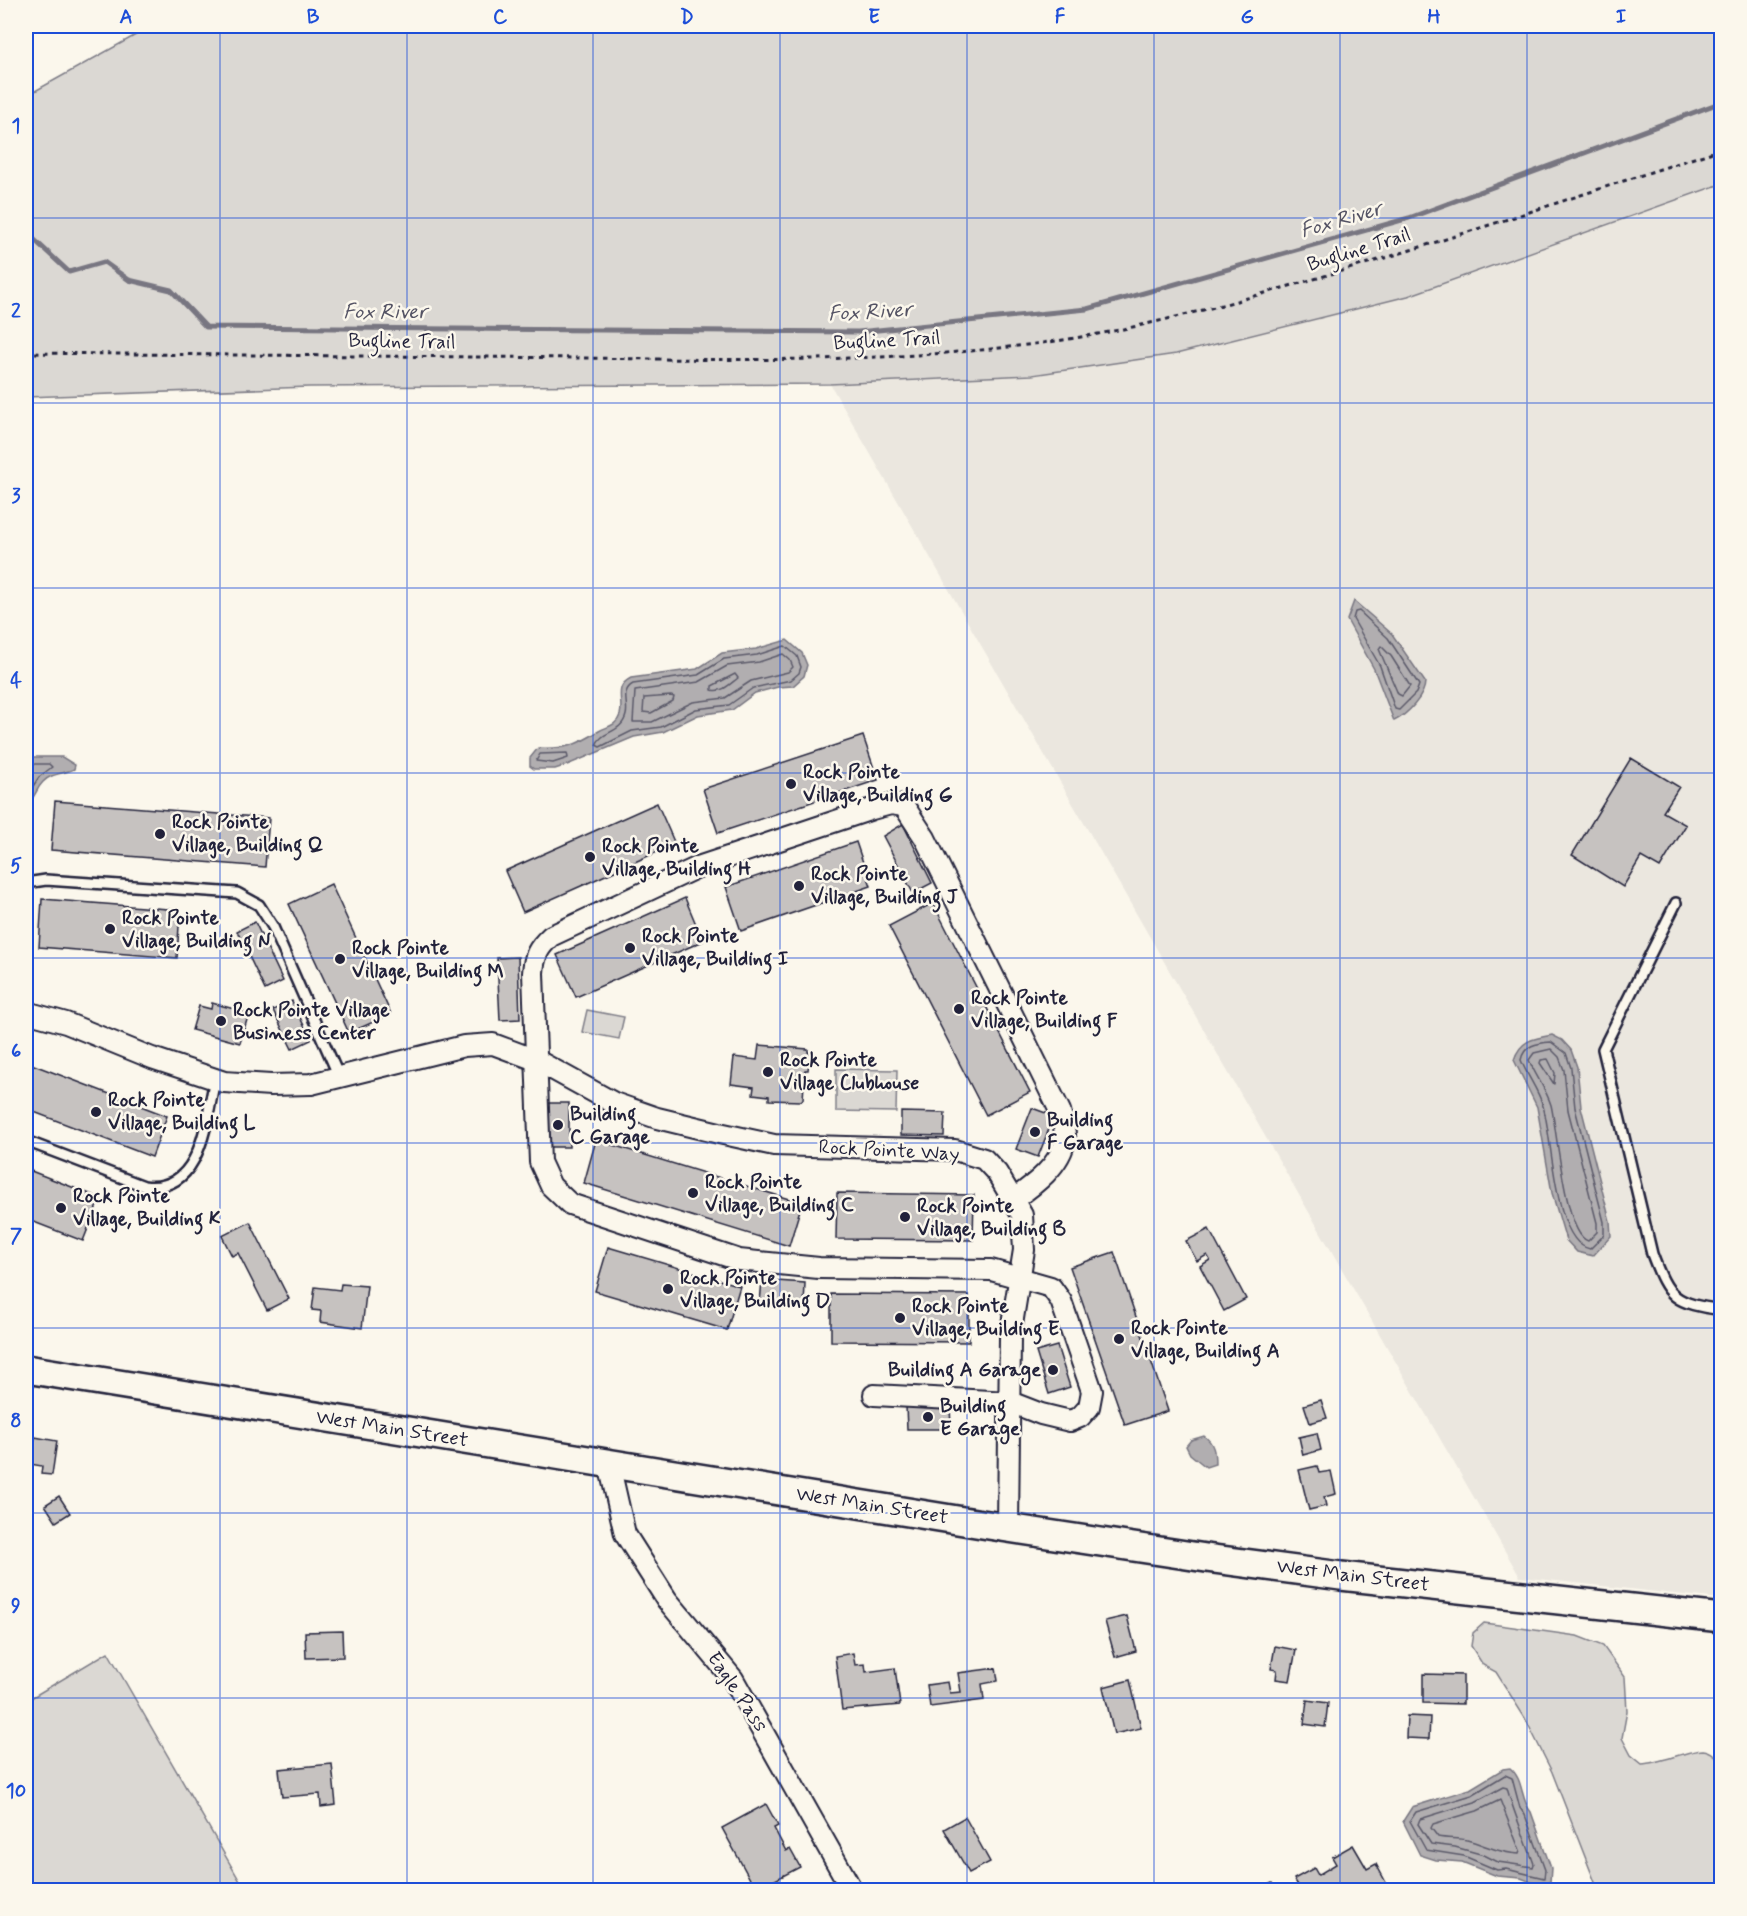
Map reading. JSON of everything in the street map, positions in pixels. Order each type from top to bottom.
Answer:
[{"type":"main road","name":"West Main Street","points":[[26,1369],[1008,1528],[1341,1576],[1722,1618]]},
{"type":"street","points":[[874,1395],[1010,1402],[1041,1414],[1070,1421],[1080,1417],[1089,1407],[1092,1391],[1061,1301],[1051,1287],[991,1270],[819,1268],[739,1260],[570,1204],[551,1186],[540,1162],[534,958],[538,948],[551,936],[698,867],[872,808],[891,804],[904,806],[925,838],[1060,1111],[1065,1140],[1053,1164],[1036,1184],[1014,1199]]},
{"type":"street","name":"Rock Pointe Way","points":[[26,1012],[66,1023],[152,1058],[215,1079],[271,1085],[311,1084],[340,1079],[479,1044],[494,1044],[536,1060],[614,1103],[657,1118],[719,1133],[774,1145],[955,1150],[984,1159],[997,1173],[1022,1215],[1024,1250],[1010,1337],[1008,1528]]},
{"type":"street","name":"Eagle Pass","points":[[609,1464],[625,1534],[667,1600],[733,1679],[852,1890]]},
{"type":"lane","points":[[26,883],[46,880],[237,893],[259,905],[273,927],[340,1079]]},
{"type":"lane","points":[[1676,903],[1603,1048],[1652,1254],[1663,1282],[1674,1297],[1689,1305],[1722,1310]]},
{"type":"lane","points":[[26,1141],[144,1186],[159,1188],[169,1185],[182,1178],[191,1167],[200,1146],[215,1079]]},
{"type":"path","name":"Bugline Trail","points":[[26,353],[753,361],[903,357],[976,351],[1059,341],[1144,324],[1254,297],[1384,260],[1722,149]]},
{"type":"shaded area","points":[[152,26],[1721,26],[1721,184],[1408,296],[1176,354],[1032,375],[830,384],[309,387],[26,397],[26,96]]},
{"type":"shaded area","points":[[1719,184],[1722,188],[1721,1599],[1520,1577],[830,384],[1032,375],[1176,354],[1408,296]]},
{"type":"shaded area","points":[[587,1010],[624,1017],[619,1039],[582,1032]]},
{"type":"shaded area","points":[[836,1069],[897,1070],[896,1112],[836,1111]]},
{"type":"shaded area","points":[[1484,1623],[1577,1636],[1603,1646],[1625,1677],[1627,1711],[1622,1738],[1631,1755],[1642,1764],[1703,1750],[1712,1753],[1718,1759],[1722,1764],[1721,1890],[1598,1890],[1552,1772],[1525,1718],[1496,1672],[1483,1665],[1471,1646],[1473,1633]]},
{"type":"shaded area","points":[[108,1652],[245,1890],[26,1890],[26,1701]]},
{"type":"water","points":[[1354,601],[1392,634],[1425,682],[1422,693],[1414,704],[1394,721],[1374,669],[1347,620]]},
{"type":"water","points":[[787,640],[802,653],[807,665],[804,676],[793,686],[755,693],[732,710],[698,715],[663,732],[634,737],[555,769],[534,769],[530,766],[530,758],[538,748],[570,746],[614,724],[620,715],[622,685],[631,678],[697,669],[722,653],[756,649]]},
{"type":"water","points":[[28,757],[62,757],[75,765],[74,769],[46,779],[26,804],[26,759]]},
{"type":"water","points":[[1552,1035],[1562,1040],[1571,1050],[1577,1067],[1581,1107],[1610,1221],[1611,1236],[1593,1256],[1577,1252],[1566,1240],[1552,1193],[1537,1107],[1514,1060],[1524,1044]]},
{"type":"water","points":[[1204,1436],[1212,1445],[1215,1456],[1215,1464],[1206,1467],[1190,1454],[1186,1446],[1191,1440]]},
{"type":"water","points":[[1510,1768],[1518,1778],[1551,1868],[1550,1882],[1536,1884],[1521,1878],[1497,1876],[1462,1862],[1436,1860],[1420,1855],[1403,1821],[1412,1807],[1470,1789],[1503,1769]]},
{"type":"building","name":"Rock Pointe Village, Building G","points":[[863,736],[878,780],[718,833],[703,789]]},
{"type":"building","points":[[1631,758],[1679,787],[1663,812],[1686,825],[1660,868],[1641,857],[1623,887],[1572,855]]},
{"type":"building","name":"Rock Pointe Village, Building Q","points":[[55,801],[269,818],[265,867],[51,850]]},
{"type":"building","name":"Rock Pointe Village, Building H","points":[[657,803],[675,844],[523,912],[505,871]]},
{"type":"building","points":[[903,824],[932,883],[913,893],[883,836]]},
{"type":"building","points":[[26,832],[30,853],[26,853]]},
{"type":"building","name":"Rock Pointe Village, Building J","points":[[856,842],[871,886],[741,931],[726,887]]},
{"type":"building","name":"Rock Pointe Village, Building M","points":[[331,884],[391,1014],[349,1033],[289,904]]},
{"type":"building","name":"Rock Pointe Village, Building I","points":[[685,898],[703,941],[576,997],[557,955]]},
{"type":"building","name":"Rock Pointe Village, Building N","points":[[42,899],[180,910],[177,958],[39,947]]},
{"type":"building","name":"Rock Pointe Village, Building F","points":[[933,903],[1030,1092],[986,1115],[889,926]]},
{"type":"building","points":[[255,922],[283,981],[265,990],[237,931]]},
{"type":"building","points":[[518,957],[520,1019],[500,1020],[497,958]]},
{"type":"building","points":[[292,1001],[311,1040],[292,1049],[273,1010]]},
{"type":"building","name":"Rock Pointe Village Business Center","points":[[212,1003],[249,1013],[240,1043],[192,1030],[199,1006],[211,1009]]},
{"type":"building","name":"Rock Pointe Village Clubhouse","points":[[759,1045],[808,1049],[810,1053],[808,1070],[805,1070],[801,1101],[769,1100],[769,1096],[753,1094],[754,1087],[731,1084],[734,1057],[757,1060]]},
{"type":"building","name":"Rock Pointe Village, Building L","points":[[26,1062],[167,1116],[152,1157],[26,1109]]},
{"type":"building","name":"Building C Garage","points":[[547,1103],[569,1103],[569,1147],[548,1147]]},
{"type":"building","name":"Building F Garage","points":[[1032,1108],[1054,1116],[1038,1157],[1016,1149]]},
{"type":"building","points":[[901,1112],[945,1113],[944,1136],[901,1135]]},
{"type":"building","name":"Rock Pointe Village, Building C","points":[[596,1140],[802,1203],[789,1246],[584,1183]]},
{"type":"building","name":"Rock Pointe Village, Building K","points":[[26,1169],[100,1198],[83,1241],[26,1219]]},
{"type":"building","name":"Rock Pointe Village, Building B","points":[[837,1193],[974,1195],[973,1240],[836,1239]]},
{"type":"building","points":[[250,1222],[289,1299],[267,1310],[238,1253],[232,1256],[222,1236]]},
{"type":"building","points":[[1209,1229],[1246,1299],[1224,1311],[1200,1266],[1210,1260],[1207,1255],[1197,1261],[1186,1241]]},
{"type":"building","name":"Rock Pointe Village, Building D","points":[[608,1247],[740,1286],[727,1330],[595,1291]]},
{"type":"building","name":"Rock Pointe Village, Building A","points":[[1114,1252],[1168,1411],[1125,1425],[1070,1267]]},
{"type":"building","points":[[762,1280],[805,1283],[804,1306],[760,1303]]},
{"type":"building","points":[[341,1284],[367,1286],[362,1328],[320,1322],[321,1311],[312,1310],[315,1287],[340,1290]]},
{"type":"building","name":"Rock Pointe Village, Building E","points":[[831,1294],[969,1295],[969,1342],[831,1341]]},
{"type":"building","name":"Building A Garage","points":[[1057,1346],[1070,1387],[1049,1394],[1036,1352]]},
{"type":"building","points":[[1321,1400],[1327,1418],[1310,1423],[1304,1405]]},
{"type":"building","name":"Building E Garage","points":[[950,1405],[951,1429],[907,1429],[906,1406]]},
{"type":"building","points":[[1317,1433],[1321,1450],[1303,1455],[1299,1437]]},
{"type":"building","points":[[35,1437],[57,1441],[52,1475],[41,1474],[42,1466],[30,1464]]},
{"type":"building","points":[[1317,1466],[1319,1473],[1331,1471],[1336,1494],[1324,1497],[1326,1506],[1309,1510],[1299,1470]]},
{"type":"building","points":[[59,1496],[70,1513],[56,1522],[45,1505]]},
{"type":"building","points":[[1127,1616],[1136,1651],[1115,1657],[1105,1621]]},
{"type":"building","points":[[342,1631],[343,1657],[306,1658],[305,1632]]},
{"type":"building","points":[[1275,1646],[1296,1650],[1290,1681],[1276,1679],[1277,1670],[1271,1669]]},
{"type":"building","points":[[853,1653],[855,1665],[865,1664],[866,1672],[895,1668],[900,1705],[842,1710],[835,1656]]},
{"type":"building","points":[[996,1668],[998,1681],[982,1684],[984,1700],[930,1707],[927,1685],[948,1682],[950,1693],[961,1692],[958,1673]]},
{"type":"building","points":[[1423,1674],[1463,1675],[1463,1704],[1423,1703]]},
{"type":"building","points":[[1130,1680],[1141,1728],[1114,1734],[1103,1687]]},
{"type":"building","points":[[1307,1700],[1328,1703],[1325,1727],[1304,1724]]},
{"type":"building","points":[[1407,1716],[1430,1717],[1429,1739],[1406,1738]]},
{"type":"building","points":[[332,1764],[336,1805],[321,1807],[320,1794],[282,1797],[279,1769]]},
{"type":"building","points":[[766,1804],[778,1826],[774,1828],[786,1851],[790,1849],[800,1867],[756,1890],[722,1828]]},
{"type":"building","points":[[965,1817],[990,1862],[969,1873],[944,1829]]},
{"type":"building","points":[[1353,1845],[1367,1869],[1376,1864],[1390,1890],[1301,1890],[1294,1879],[1314,1868],[1318,1875],[1336,1864],[1332,1857]]},
{"type":"building","points":[[810,1883],[814,1890],[796,1890]]},
{"type":"building","points":[[1272,1883],[1276,1890],[1258,1890]]},
{"type":"waterway","name":"Fox River","points":[[26,232],[69,272],[104,262],[129,280],[171,290],[206,327],[858,332],[1087,309],[1409,218],[1722,102]]},
{"type":"place","name":"Rock Pointe Village, Building G","points":[[791,784]]},
{"type":"place","name":"Rock Pointe Village, Building Q","points":[[160,834]]},
{"type":"place","name":"Rock Pointe Village, Building H","points":[[590,857]]},
{"type":"place","name":"Rock Pointe Village, Building J","points":[[799,886]]},
{"type":"place","name":"Rock Pointe Village, Building N","points":[[110,929]]},
{"type":"place","name":"Rock Pointe Village, Building I","points":[[630,948]]},
{"type":"place","name":"Rock Pointe Village, Building M","points":[[340,959]]},
{"type":"place","name":"Rock Pointe Village, Building F","points":[[959,1009]]},
{"type":"place","name":"Rock Pointe Village Business Center","points":[[221,1021]]},
{"type":"place","name":"Rock Pointe Village Clubhouse","points":[[768,1072]]},
{"type":"place","name":"Rock Pointe Village, Building L","points":[[96,1112]]},
{"type":"place","name":"Building C Garage","points":[[558,1125]]},
{"type":"place","name":"Building F Garage","points":[[1035,1132]]},
{"type":"place","name":"Rock Pointe Village, Building C","points":[[693,1193]]},
{"type":"place","name":"Rock Pointe Village, Building K","points":[[61,1208]]},
{"type":"place","name":"Rock Pointe Village, Building B","points":[[905,1217]]},
{"type":"place","name":"Rock Pointe Village, Building D","points":[[668,1289]]},
{"type":"place","name":"Rock Pointe Village, Building E","points":[[900,1318]]},
{"type":"place","name":"Rock Pointe Village, Building A","points":[[1119,1339]]},
{"type":"place","name":"Building A Garage","points":[[1053,1370]]},
{"type":"place","name":"Building E Garage","points":[[928,1417]]}]
